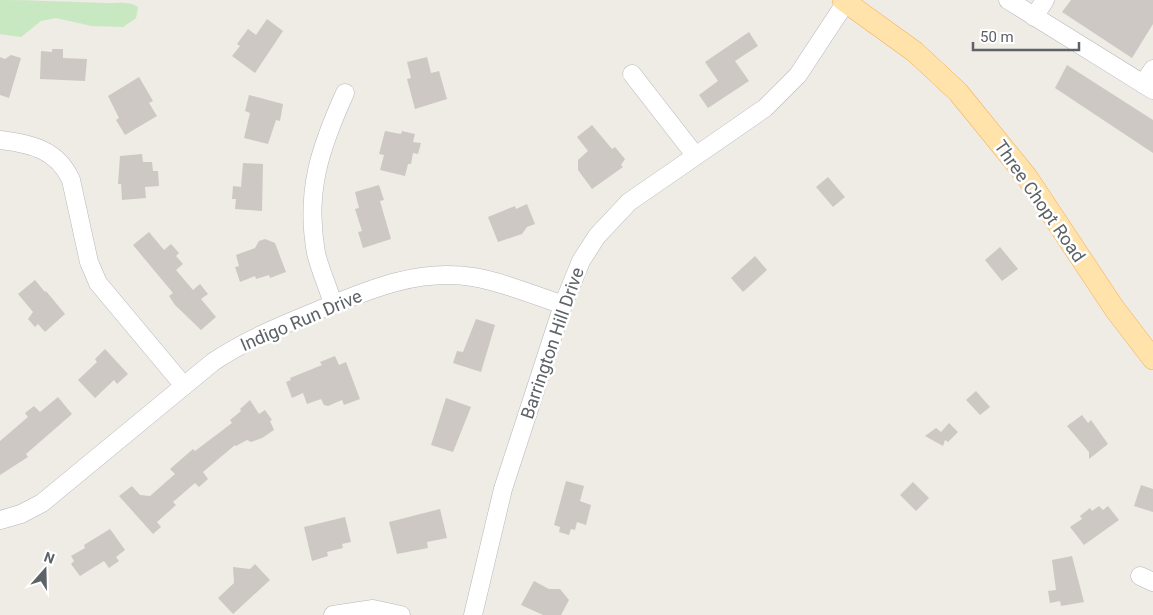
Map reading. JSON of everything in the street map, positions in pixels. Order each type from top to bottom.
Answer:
[{"type":"main road","name":"Three Chopt Road","points":[[845,1],[927,62],[958,92],[1005,147],[1114,308],[1153,359]]},
{"type":"street","points":[[1008,0],[1150,81]]},
{"type":"street","points":[[1034,16],[1045,0]]},
{"type":"street","name":"Barrington Hill Drive","points":[[473,615],[503,489],[563,305],[581,260],[597,236],[629,202],[765,108],[798,75],[845,1]]},
{"type":"street","points":[[632,74],[695,155]]},
{"type":"street","points":[[333,304],[317,254],[312,224],[312,190],[326,134],[344,93]]},
{"type":"street","points":[[0,140],[30,144],[41,148],[56,158],[67,170],[71,180],[89,262],[98,283],[184,386]]},
{"type":"street","name":"Indigo Run Drive","points":[[0,520],[21,514],[42,503],[184,386],[235,348],[265,332],[333,304],[398,280],[432,275],[473,277],[563,305]]},
{"type":"street","points":[[333,615],[372,609],[401,615]]},
{"type":"green space","points":[[0,0],[125,3],[138,7],[136,18],[123,27],[92,26],[56,18],[41,21],[21,37],[0,34]]},
{"type":"building","points":[[1071,0],[1153,0],[1153,24],[1132,58],[1062,12]]},
{"type":"building","points":[[267,19],[283,31],[255,73],[232,56],[240,46],[237,44],[248,29],[256,35]]},
{"type":"building","points":[[749,32],[758,46],[735,61],[749,81],[708,108],[699,95],[718,81],[705,62]]},
{"type":"building","points":[[52,49],[63,49],[63,58],[87,59],[85,81],[40,79],[41,51],[52,52]]},
{"type":"building","points":[[11,55],[21,58],[9,98],[0,95],[0,57],[5,59]]},
{"type":"building","points":[[427,57],[431,73],[439,71],[447,99],[415,109],[407,79],[411,78],[407,62]]},
{"type":"building","points":[[1067,65],[1153,120],[1153,153],[1055,88]]},
{"type":"building","points":[[139,77],[153,101],[149,103],[157,116],[125,135],[116,120],[119,118],[108,96]]},
{"type":"building","points":[[249,95],[283,104],[280,121],[276,120],[268,144],[244,138],[250,113],[245,111]]},
{"type":"building","points":[[592,125],[612,149],[615,147],[625,159],[621,165],[623,167],[592,189],[578,170],[578,160],[588,151],[577,137]]},
{"type":"building","points":[[385,131],[401,134],[402,131],[415,134],[413,142],[421,143],[418,154],[413,153],[411,164],[408,164],[405,176],[380,170],[384,155],[379,154]]},
{"type":"building","points":[[142,154],[143,162],[152,162],[153,171],[158,171],[159,186],[145,187],[146,198],[122,200],[121,184],[118,184],[120,156]]},
{"type":"building","points":[[243,163],[263,164],[262,211],[235,209],[236,199],[232,199],[233,186],[241,187]]},
{"type":"building","points":[[828,177],[845,197],[833,207],[816,187]]},
{"type":"building","points":[[379,185],[384,200],[380,201],[391,239],[363,248],[358,232],[362,231],[355,209],[359,208],[355,192]]},
{"type":"building","points":[[527,204],[535,224],[527,227],[522,234],[498,242],[488,217],[515,206],[516,209]]},
{"type":"building","points":[[149,232],[164,250],[171,244],[179,253],[176,256],[183,264],[176,270],[193,290],[200,284],[208,294],[201,299],[216,317],[201,330],[175,305],[169,296],[173,293],[133,245]]},
{"type":"building","points":[[265,239],[275,243],[286,272],[270,278],[269,275],[256,279],[255,276],[240,282],[235,267],[239,266],[236,255],[255,248],[259,241]]},
{"type":"building","points":[[1000,247],[1018,269],[1002,281],[985,260]]},
{"type":"building","points":[[755,256],[767,270],[743,292],[731,278]]},
{"type":"building","points":[[35,280],[65,314],[45,332],[38,324],[35,327],[28,319],[33,312],[18,294]]},
{"type":"building","points":[[476,319],[495,325],[481,372],[453,363],[457,351],[463,352]]},
{"type":"building","points":[[105,349],[128,374],[117,384],[114,380],[95,398],[78,380],[97,362],[95,359]]},
{"type":"building","points":[[335,356],[339,365],[346,362],[360,399],[344,405],[342,400],[328,406],[324,405],[321,399],[307,404],[303,393],[292,398],[286,382],[291,380],[290,378],[322,365],[320,362]]},
{"type":"building","points":[[976,391],[990,407],[980,415],[966,400]]},
{"type":"building","points":[[58,397],[72,414],[26,454],[28,457],[0,475],[0,441],[28,417],[25,413],[34,406],[40,412]]},
{"type":"building","points":[[446,398],[471,407],[453,452],[431,445]]},
{"type":"building","points":[[250,400],[259,414],[265,410],[272,420],[270,421],[274,430],[262,438],[251,442],[247,440],[235,445],[203,472],[208,479],[199,487],[195,483],[173,502],[176,505],[157,522],[161,527],[153,534],[119,496],[132,486],[140,495],[150,496],[175,474],[170,469],[193,449],[195,451],[232,423],[230,420]]},
{"type":"building","points":[[1082,415],[1088,423],[1091,420],[1108,444],[1089,459],[1089,452],[1067,426]]},
{"type":"building","points":[[949,423],[958,432],[948,442],[945,440],[943,446],[925,436],[936,428],[941,432]]},
{"type":"building","points":[[566,481],[584,486],[580,501],[591,505],[586,525],[577,522],[575,530],[571,529],[569,535],[559,532],[560,527],[554,525]]},
{"type":"building","points":[[913,482],[929,498],[916,511],[900,495]]},
{"type":"building","points":[[1141,485],[1153,489],[1153,512],[1134,506]]},
{"type":"building","points":[[1099,506],[1103,510],[1108,506],[1119,520],[1084,545],[1070,527],[1082,519],[1080,516],[1090,508],[1092,511]]},
{"type":"building","points":[[440,509],[447,538],[427,542],[428,548],[397,554],[389,522]]},
{"type":"building","points":[[345,517],[351,542],[342,544],[343,548],[327,552],[328,556],[312,561],[304,527]]},
{"type":"building","points":[[110,529],[125,550],[116,557],[119,561],[109,568],[104,561],[80,576],[71,564],[74,561],[71,556],[85,548],[84,545]]},
{"type":"building","points":[[1072,556],[1084,602],[1061,606],[1060,601],[1050,603],[1048,591],[1056,590],[1052,560]]},
{"type":"building","points":[[255,564],[270,580],[233,614],[218,598],[234,583],[233,567],[250,569]]},
{"type":"building","points":[[534,581],[549,589],[560,589],[569,600],[561,615],[543,615],[521,605]]}]
